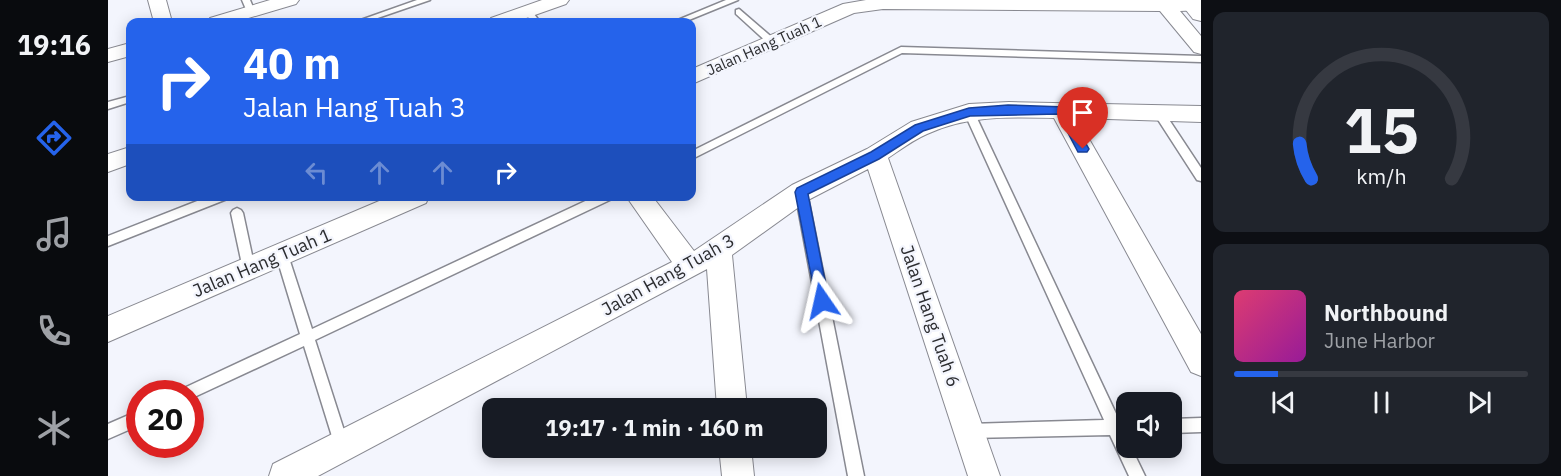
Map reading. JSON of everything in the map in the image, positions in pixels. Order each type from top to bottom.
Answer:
[{"type":"street","points":[[157,0],[162,18]]},
{"type":"street","points":[[225,18],[248,6],[290,0]]},
{"type":"street","points":[[509,18],[560,0]]},
{"type":"street","name":"Jalan Hang Tuah 1","points":[[696,75],[850,8],[884,3],[1028,1],[1166,7],[1196,6]]},
{"type":"street","points":[[1166,7],[1201,48]]},
{"type":"street","points":[[108,56],[126,50]]},
{"type":"street","name":"Jalan Hang Tuah 3","points":[[285,476],[690,266],[719,250],[801,192],[875,155],[919,128],[969,112],[1008,109],[1201,114]]},
{"type":"street","points":[[1061,110],[1201,362]]},
{"type":"street","name":"Jalan Hang Tuah 6","points":[[875,155],[984,476]]},
{"type":"street","points":[[108,163],[126,156]]},
{"type":"street","name":"Jalan Hang Tuah 1","points":[[108,330],[406,201]]},
{"type":"street","points":[[642,201],[690,266]]},
{"type":"street","points":[[719,250],[731,398]]},
{"type":"street","points":[[736,458],[738,476]]},
{"type":"lane","points":[[371,18],[426,0]]},
{"type":"lane","points":[[687,18],[734,0]]},
{"type":"lane","points":[[739,12],[772,42]]},
{"type":"lane","points":[[696,153],[901,50],[1201,59]]},
{"type":"lane","points":[[108,106],[126,100]]},
{"type":"lane","points":[[969,112],[1116,418]]},
{"type":"lane","points":[[1158,112],[1201,177]]},
{"type":"lane","points":[[801,192],[856,476]]},
{"type":"lane","points":[[108,241],[210,201]]},
{"type":"lane","points":[[204,386],[597,201]]},
{"type":"lane","points":[[237,213],[249,268]]},
{"type":"lane","points":[[282,255],[342,447]]},
{"type":"lane","points":[[108,432],[126,424]]},
{"type":"lane","points":[[1182,426],[1201,425]]},
{"type":"lane","points":[[969,431],[1116,428]]},
{"type":"lane","points":[[1131,458],[1137,476]]},
{"type":"route","points":[[822,301],[801,192],[875,155],[919,128],[969,112],[1008,109],[1061,110],[1083,149]]}]
